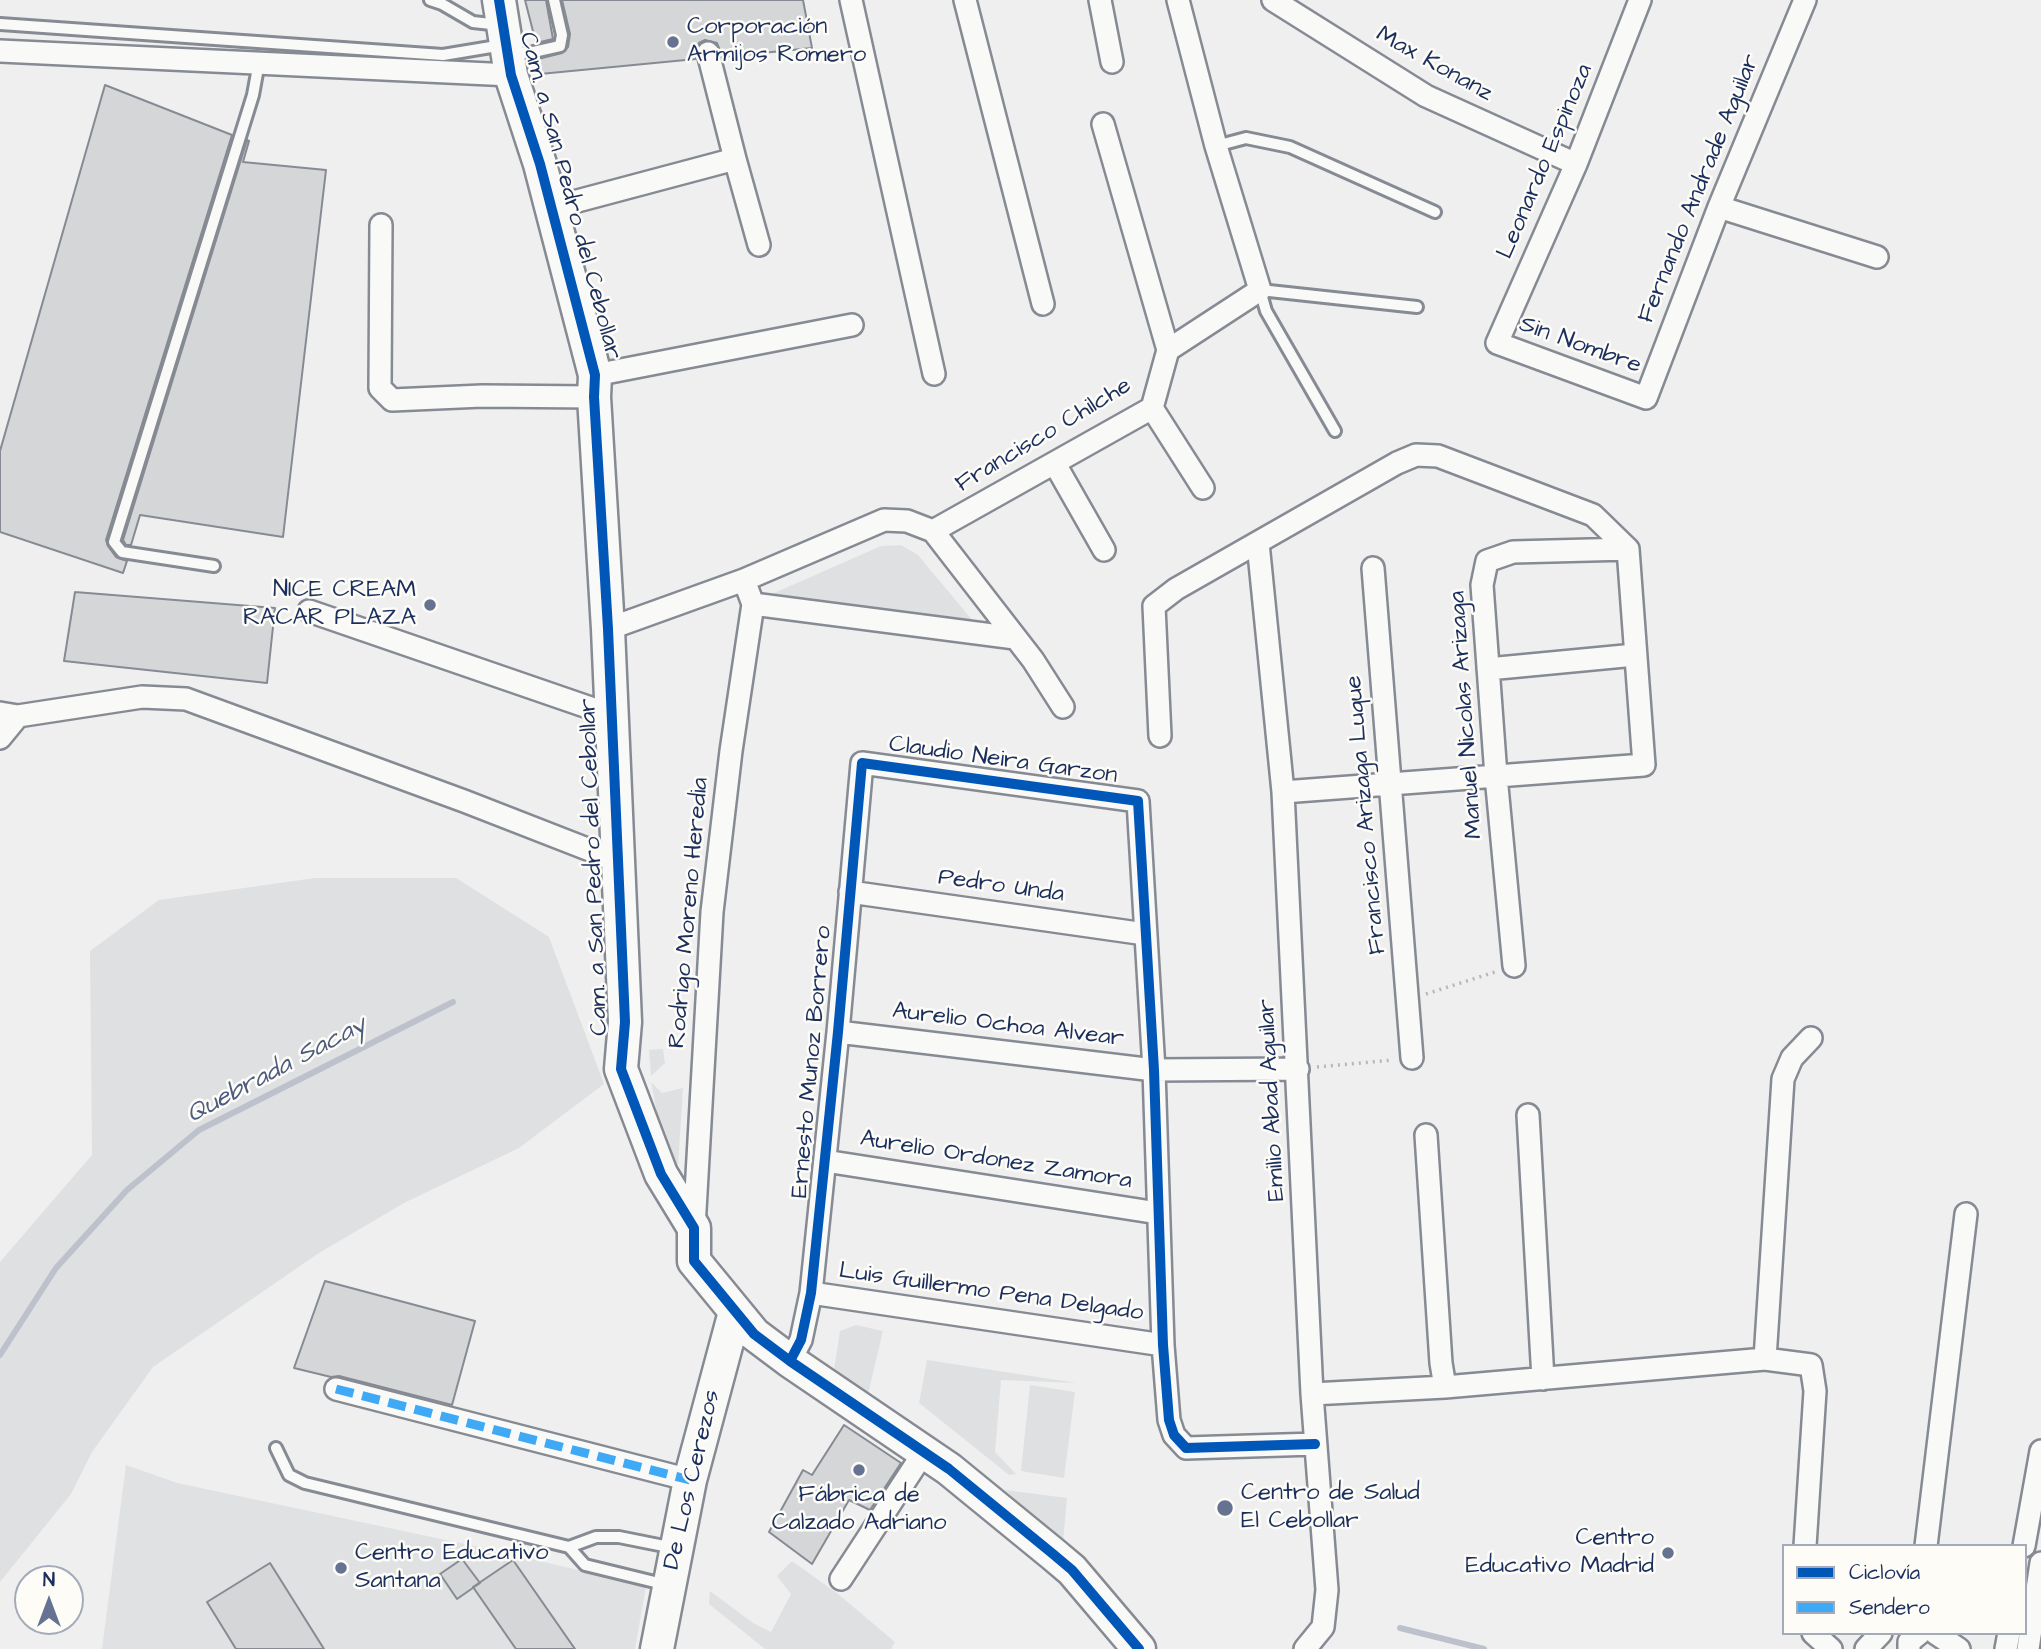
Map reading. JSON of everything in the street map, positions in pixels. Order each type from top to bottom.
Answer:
[{"type":"street","points":[[851,0],[934,374]]},
{"type":"street","points":[[965,0],[1043,303]]},
{"type":"street","points":[[1100,0],[1112,62]]},
{"type":"street","points":[[1103,124],[1168,350],[1260,290],[1216,146],[1178,0]]},
{"type":"street","name":"Max Konanz","points":[[1273,0],[1426,96],[1576,164]]},
{"type":"street","name":"Leonardo Espinoza","points":[[1497,343],[1576,164],[1640,0]]},
{"type":"street","name":"Fernando Andrade Aguilar","points":[[1646,398],[1719,207],[1805,0]]},
{"type":"street","points":[[0,51],[259,62],[505,40]]},
{"type":"street","name":"Cam. a San Pedro del Cebollar","points":[[505,40],[551,208],[594,386],[608,629],[625,1022],[621,1069],[660,1174],[694,1228]]},
{"type":"street","points":[[708,53],[734,159],[760,245]]},
{"type":"street","points":[[551,208],[734,159]]},
{"type":"street","points":[[1719,207],[1877,257]]},
{"type":"street","points":[[381,225],[380,388],[392,400],[482,396],[594,386],[852,325]]},
{"type":"street","name":"Sin Nombre","points":[[1497,343],[1646,398]]},
{"type":"street","name":"Francisco Chilche","points":[[933,531],[1152,408],[1168,350]]},
{"type":"street","points":[[1152,408],[1203,488]]},
{"type":"street","points":[[1160,736],[1154,606],[1176,589],[1396,463],[1416,455],[1438,456],[1593,514],[1628,549],[1644,765],[1283,792]]},
{"type":"street","points":[[1055,464],[1104,550]]},
{"type":"street","points":[[608,629],[744,580],[884,520],[907,521],[933,531],[1015,638],[1063,707]]},
{"type":"street","name":"Emilio Abad Aguilar","points":[[1258,543],[1283,792],[1312,1394],[1328,1590],[1324,1627],[1305,1649]]},
{"type":"street","name":"Manuel Nicolas Arizaga","points":[[1514,965],[1496,776],[1482,584],[1488,561],[1513,552],[1628,549]]},
{"type":"street","name":"Francisco Arizaga Luque","points":[[1373,568],[1412,1058]]},
{"type":"street","points":[[744,580],[753,604],[1015,638]]},
{"type":"street","name":"Rodrigo Moreno Heredia","points":[[694,1228],[712,912],[731,751],[753,604]]},
{"type":"street","points":[[309,611],[611,715]]},
{"type":"street","points":[[1489,669],[1635,655]]},
{"type":"street","points":[[0,738],[9,715],[142,697],[186,699],[618,860]]},
{"type":"street","name":"Claudio Neira Garzon","points":[[862,763],[1138,802],[1145,934]]},
{"type":"street","name":"Ernesto Munoz Borrero","points":[[790,1362],[801,1340],[811,1293],[862,763]]},
{"type":"street","name":"Pedro Unda","points":[[850,892],[1145,934]]},
{"type":"street","points":[[1145,934],[1154,1070],[1163,1345],[1169,1420],[1174,1435],[1186,1448],[1315,1444]]},
{"type":"street","name":"Aurelio Ochoa Alvear","points":[[838,1032],[1154,1070],[1298,1069]]},
{"type":"street","points":[[1765,1359],[1783,1079],[1792,1058],[1811,1038]]},
{"type":"street","points":[[1528,1115],[1543,1379]]},
{"type":"street","points":[[1426,1135],[1441,1363],[1445,1387]]},
{"type":"street","name":"Aurelio Ordonez Zamora","points":[[825,1161],[1158,1213]]},
{"type":"street","points":[[1926,1544],[1966,1214]]},
{"type":"street","points":[[694,1228],[694,1261],[754,1334],[790,1362],[949,1469],[1072,1570],[1139,1649]]},
{"type":"street","name":"Luis Guillermo Pena Delgado","points":[[811,1293],[1163,1345]]},
{"type":"street","name":"De Los Cerezos","points":[[657,1649],[690,1480],[734,1312]]},
{"type":"street","points":[[1312,1394],[1445,1387],[1765,1359],[1811,1365],[1815,1391],[1805,1544]]},
{"type":"street","points":[[336,1389],[690,1480]]},
{"type":"street","points":[[2024,1544],[2037,1493],[2041,1451]]},
{"type":"street","points":[[841,1579],[924,1452]]},
{"type":"street","points":[[2028,1649],[2041,1563]]},
{"type":"street","points":[[1815,1635],[1831,1649]]},
{"type":"street","points":[[1866,1649],[1879,1635]]},
{"type":"street","points":[[1909,1649],[1909,1642],[1918,1635]]},
{"type":"street","points":[[1938,1635],[1959,1649]]},
{"type":"lane","points":[[429,0],[442,2],[529,53],[560,46],[562,35],[554,0]]},
{"type":"lane","points":[[0,24],[443,55],[505,40]]},
{"type":"lane","points":[[214,566],[122,552],[114,542],[253,94],[259,62]]},
{"type":"lane","points":[[1216,146],[1246,138],[1290,147],[1435,212]]},
{"type":"lane","points":[[1335,431],[1266,311],[1260,290],[1418,307]]},
{"type":"lane","points":[[276,1448],[289,1475],[305,1483],[569,1547],[596,1537],[619,1537],[676,1548]]},
{"type":"lane","points":[[569,1547],[585,1565],[669,1585]]},
{"type":"path","points":[[1408,1000],[1514,965]]},
{"type":"path","points":[[1298,1069],[1412,1058]]},
{"type":"shaded area","points":[[901,545],[918,555],[973,621],[772,594],[881,546]]},
{"type":"shaded area","points":[[315,878],[456,878],[549,937],[604,1084],[519,1148],[404,1203],[319,1253],[153,1367],[92,1452],[71,1494],[0,1582],[0,1262],[92,1155],[90,951],[159,900]]},
{"type":"shaded area","points":[[663,1049],[665,1063],[651,1076],[649,1050]]},
{"type":"shaded area","points":[[651,1082],[662,1093],[683,1088],[677,1182],[657,1113]]},
{"type":"shaded area","points":[[856,1325],[883,1331],[868,1394],[834,1370],[840,1331]]},
{"type":"shaded area","points":[[927,1360],[1077,1383],[1001,1380],[995,1452],[1016,1474],[1009,1475],[919,1403]]},
{"type":"shaded area","points":[[1030,1385],[1075,1392],[1064,1478],[1021,1471]]},
{"type":"shaded area","name":"Centro Educativo Santana","points":[[126,1465],[177,1483],[493,1550],[646,1586],[635,1649],[102,1649]]},
{"type":"shaded area","points":[[1005,1490],[1067,1498],[1063,1542],[1026,1510]]},
{"type":"shaded area","points":[[792,1561],[838,1594],[895,1642],[891,1649],[765,1649],[709,1604],[710,1591],[753,1623],[771,1632],[791,1594],[777,1576]]},
{"type":"building","points":[[525,0],[546,0],[553,39],[536,43]]},
{"type":"building","name":"Corporación Armijos Romero","points":[[562,0],[803,0],[812,48],[722,57],[717,43],[705,40],[699,43],[696,49],[696,59],[540,74],[538,59],[562,53],[568,47],[570,34]]},
{"type":"building","points":[[105,85],[232,135],[106,540],[116,557],[127,561],[123,573],[0,532],[0,451]]},
{"type":"building","points":[[247,140],[249,141],[243,162],[326,170],[283,537],[140,515],[131,545],[126,545],[123,540]]},
{"type":"building","points":[[75,592],[275,608],[267,683],[64,661]]},
{"type":"building","points":[[325,1281],[475,1321],[452,1405],[339,1376],[331,1377],[294,1368]]},
{"type":"building","points":[[844,1425],[901,1463],[870,1510],[849,1500],[812,1564],[769,1532],[803,1470],[812,1475]]},
{"type":"building","points":[[462,1559],[480,1583],[457,1599],[440,1574]]},
{"type":"building","points":[[513,1560],[575,1649],[516,1649],[473,1587]]},
{"type":"building","points":[[270,1563],[324,1649],[236,1649],[207,1602]]},
{"type":"waterway","name":"Quebrada Sacay","points":[[0,1355],[56,1268],[127,1190],[199,1130],[453,1002]]},
{"type":"waterway","points":[[1400,1628],[1484,1649]]},
{"type":"marked path","points":[[336,1389],[690,1480]]},
{"type":"cycle path","points":[[499,0],[511,75],[540,164],[595,375],[625,1022],[621,1069],[661,1174],[694,1228],[694,1261],[754,1334],[949,1469],[1053,1554],[1072,1570],[1139,1649]]},
{"type":"cycle path","points":[[790,1361],[801,1340],[811,1293],[862,763],[1138,801],[1154,1070],[1163,1345],[1169,1420],[1174,1435],[1186,1448],[1315,1444]]},
{"type":"place","name":"Corporación Armijos Romero","points":[[673,42]]},
{"type":"place","name":"NICE CREAM RACAR PLAZA","points":[[430,605]]},
{"type":"place","name":"Fábrica de Calzado Adriano","points":[[859,1470]]},
{"type":"place","name":"Centro de Salud El Cebollar","points":[[1225,1508]]},
{"type":"place","name":"Centro Educativo Madrid","points":[[1668,1553]]},
{"type":"place","name":"Centro Educativo Santana","points":[[341,1568]]}]
